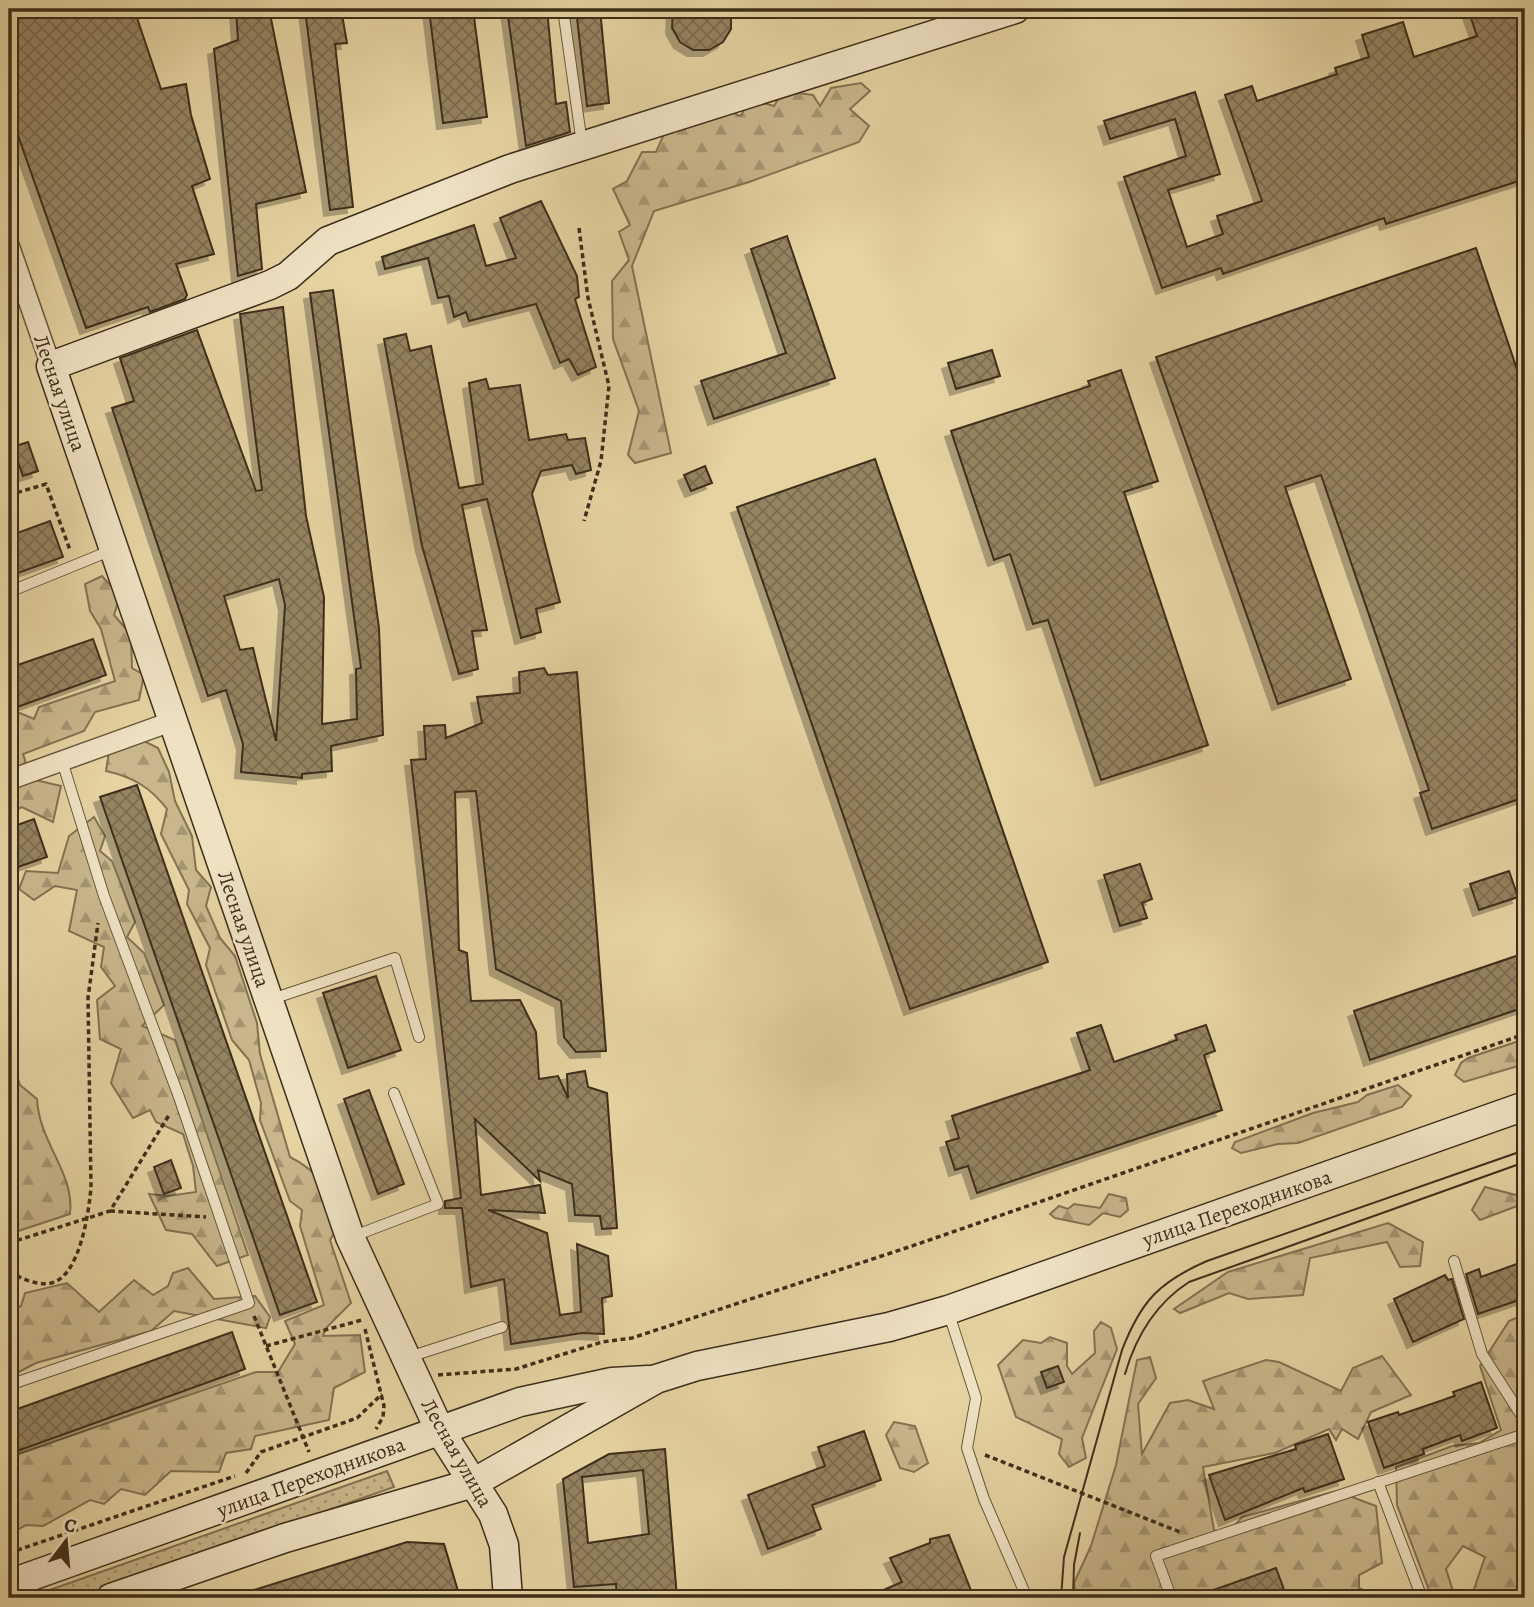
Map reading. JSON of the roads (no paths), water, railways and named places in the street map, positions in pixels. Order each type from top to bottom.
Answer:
[{"type":"main road","points":[[51,366],[270,285],[288,276],[328,241],[510,169],[1015,9]]},
{"type":"main road","name":"Лесная улица","points":[[51,366],[350,1237],[440,1431],[493,1514],[505,1545],[508,1598]]},
{"type":"main road","name":"улица Переходникова","points":[[9,1584],[520,1402],[612,1382],[656,1379],[697,1366],[877,1330],[948,1310],[1525,1106]]},
{"type":"main road","points":[[111,1598],[285,1538],[473,1483],[656,1379]]},
{"type":"street","name":"Лесная улица","points":[[9,245],[51,366]]},
{"type":"street","points":[[9,780],[173,721]]},
{"type":"lane","points":[[563,9],[582,148]]},
{"type":"lane","points":[[9,592],[115,550]]},
{"type":"lane","points":[[9,1385],[249,1303],[179,1097],[104,896],[62,761]]},
{"type":"lane","points":[[268,1000],[395,958],[419,1037]]},
{"type":"lane","points":[[350,1237],[438,1204],[394,1093]]},
{"type":"lane","points":[[1454,1261],[1482,1354],[1525,1421]]},
{"type":"lane","points":[[948,1310],[976,1398],[967,1448],[984,1499],[1027,1598]]},
{"type":"lane","points":[[405,1358],[502,1327]]},
{"type":"lane","points":[[1171,1597],[1156,1556],[1525,1434]]},
{"type":"lane","points":[[1378,1482],[1422,1598]]},
{"type":"tram line","points":[[1061,1598],[1064,1557],[1122,1350],[1137,1318],[1164,1285],[1207,1261],[1525,1150]]},
{"type":"tram line","points":[[1125,1374],[1148,1322],[1166,1300],[1189,1282],[1525,1162]]},
{"type":"tram line","points":[[1073,1598],[1074,1565],[1080,1533]]}]
